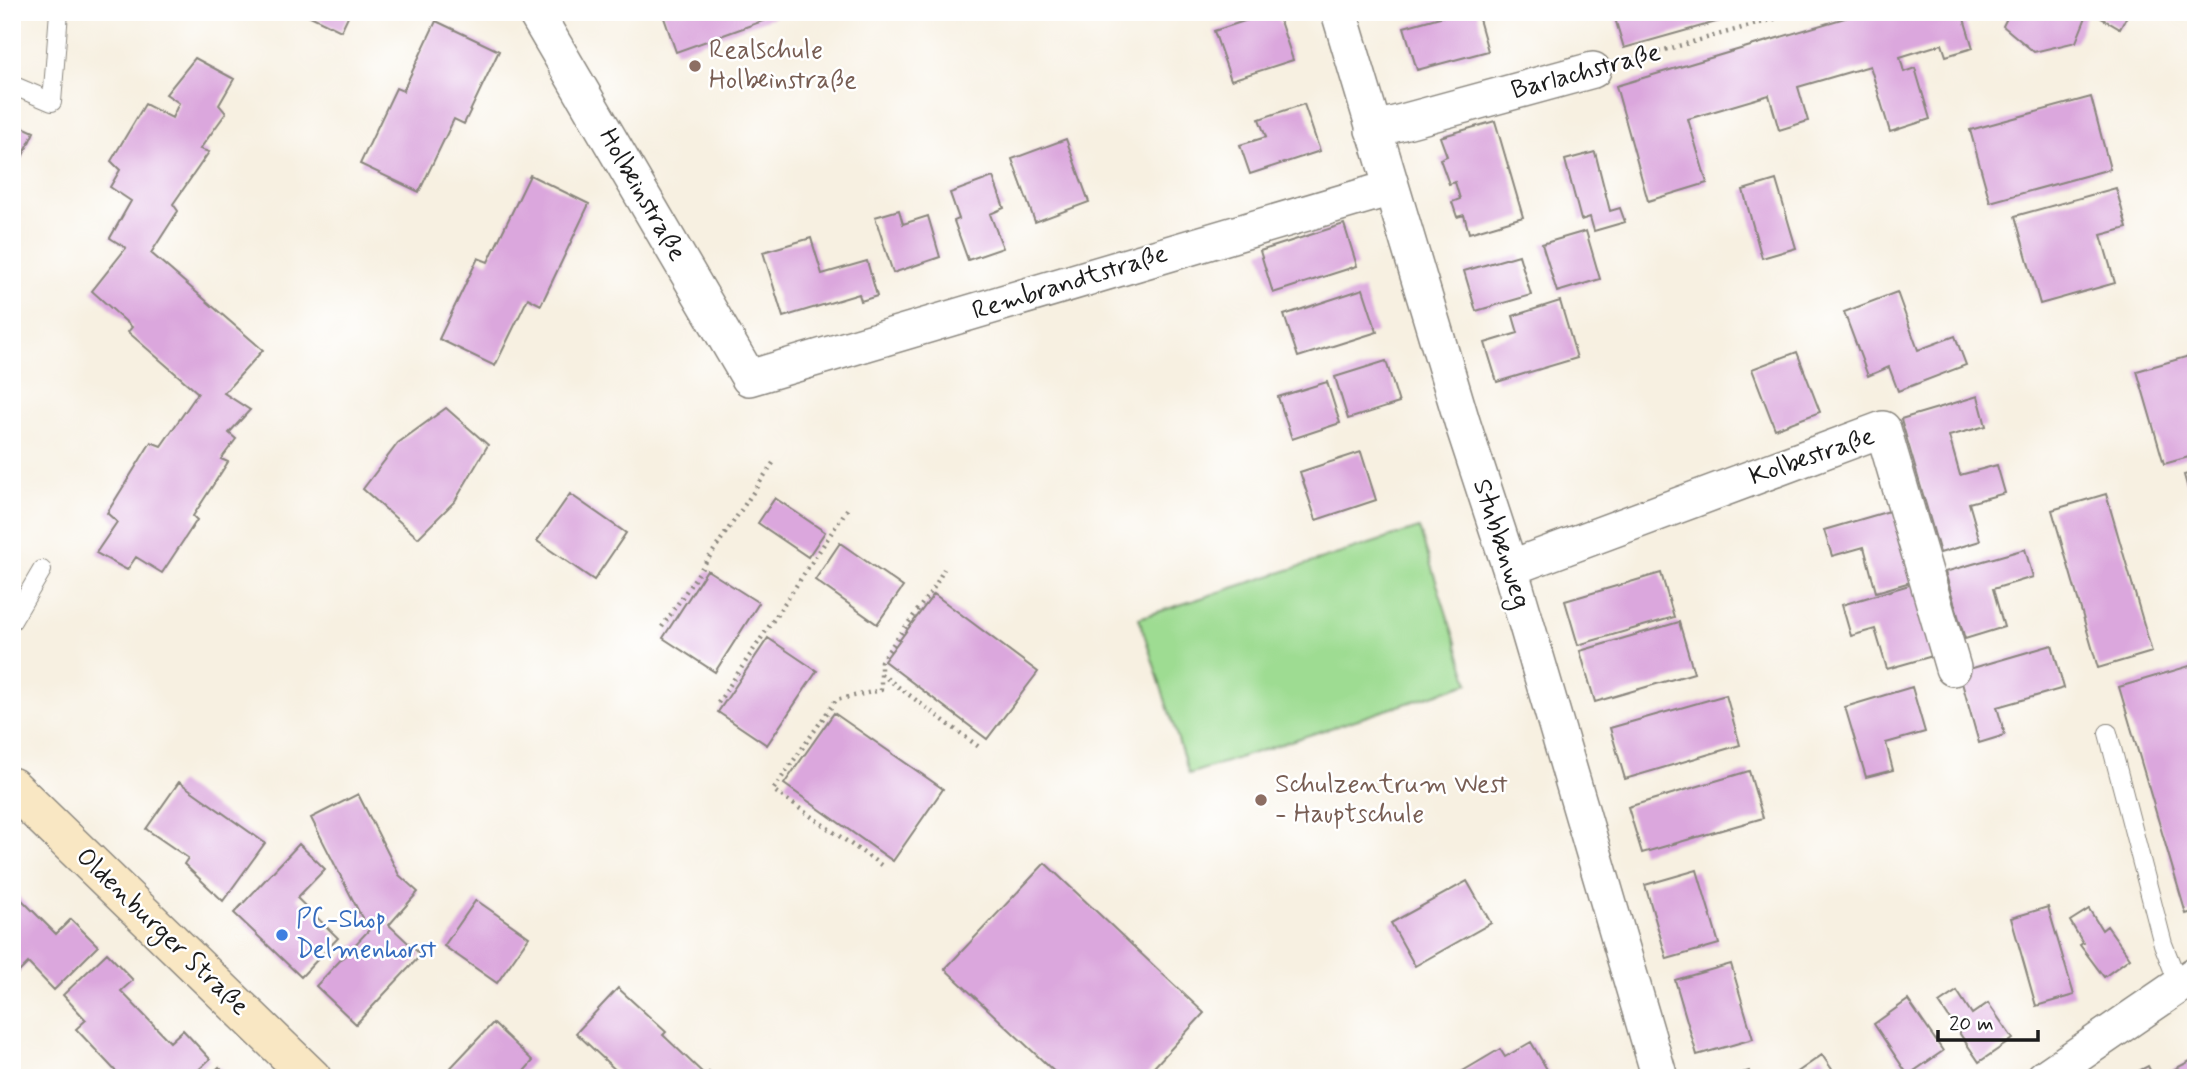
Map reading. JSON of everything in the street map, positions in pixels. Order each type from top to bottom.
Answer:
[{"type":"main road","name":"Oldenburger Straße","points":[[12,787],[312,1078]]},
{"type":"street","name":"Holbeinstraße","points":[[535,12],[749,378]]},
{"type":"street","name":"Stubbenweg","points":[[1339,12],[1463,425],[1510,568],[1660,1078]]},
{"type":"street","name":"Barlachstraße","points":[[1373,130],[1593,70]]},
{"type":"street","name":"Rembrandtstraße","points":[[749,378],[1391,188]]},
{"type":"street","name":"Kolbestraße","points":[[1510,568],[1883,429],[1953,668]]},
{"type":"street","points":[[2044,1078],[2188,979]]},
{"type":"lane","points":[[12,85],[52,102],[59,12]]},
{"type":"lane","points":[[12,621],[42,570]]},
{"type":"lane","points":[[2108,733],[2163,944],[2188,979]]},
{"type":"path","name":"Barlachstraße","points":[[1593,70],[1799,12]]},
{"type":"path","points":[[662,627],[775,460]]},
{"type":"path","points":[[718,703],[848,508]]},
{"type":"path","points":[[881,865],[773,790],[836,700],[881,690],[881,661],[935,586],[944,569]]},
{"type":"path","points":[[881,673],[979,747]]},
{"type":"green space","points":[[1419,528],[1469,683],[1189,774],[1139,618]]},
{"type":"building","points":[[302,12],[350,12],[341,31]]},
{"type":"building","points":[[662,12],[785,12],[785,13],[676,52]]},
{"type":"building","points":[[1277,12],[1293,60],[1231,80],[1214,31]]},
{"type":"building","points":[[1458,12],[1477,12],[1488,51],[1417,70],[1404,27]]},
{"type":"building","points":[[1613,12],[1748,12],[1748,13],[1624,48]]},
{"type":"building","points":[[1865,12],[1962,12],[1973,48],[1946,56],[1942,44],[1900,57],[1904,72],[1915,68],[1930,119],[1890,132],[1870,66],[1798,87],[1808,121],[1779,130],[1769,95],[1688,119],[1707,183],[1648,201],[1616,86]]},
{"type":"building","points":[[2010,12],[2088,12],[2076,42],[2034,52],[2003,26]]},
{"type":"building","points":[[2091,12],[2129,12],[2120,29]]},
{"type":"building","points":[[436,21],[499,51],[464,124],[454,119],[419,192],[360,164],[396,88],[403,91]]},
{"type":"building","points":[[195,58],[234,79],[219,105],[226,113],[200,149],[209,152],[173,204],[178,211],[151,253],[263,350],[224,393],[250,410],[229,433],[236,439],[221,459],[228,462],[193,516],[197,520],[162,573],[136,557],[127,570],[96,553],[117,522],[107,513],[151,442],[161,446],[198,393],[128,332],[132,327],[92,291],[126,248],[110,238],[131,201],[110,187],[120,170],[111,161],[145,104],[172,118],[179,103],[166,94]]},
{"type":"building","points":[[2091,97],[2110,169],[1990,202],[1970,130]]},
{"type":"building","points":[[1304,104],[1320,151],[1250,174],[1240,145],[1266,137],[1259,119]]},
{"type":"building","points":[[1495,121],[1523,217],[1469,233],[1464,215],[1457,217],[1452,202],[1460,199],[1455,182],[1449,184],[1440,159],[1447,156],[1440,137]]},
{"type":"building","points":[[12,122],[34,132],[12,179]]},
{"type":"building","points":[[1066,139],[1089,202],[1035,222],[1012,159]]},
{"type":"building","points":[[1595,152],[1610,211],[1620,208],[1625,222],[1594,231],[1590,217],[1581,220],[1565,160]]},
{"type":"building","points":[[530,175],[589,204],[541,305],[528,298],[495,366],[439,339],[478,258],[488,262]]},
{"type":"building","points":[[993,177],[1004,208],[990,214],[1003,248],[968,260],[954,221],[959,219],[950,193]]},
{"type":"building","points":[[1776,180],[1796,248],[1762,258],[1743,190]]},
{"type":"building","points":[[2116,188],[2127,228],[2101,235],[2115,283],[2040,304],[2015,216]]},
{"type":"building","points":[[899,210],[903,224],[928,216],[940,257],[893,273],[875,217]]},
{"type":"building","points":[[1344,224],[1357,266],[1273,293],[1260,251]]},
{"type":"building","points":[[1586,231],[1600,279],[1557,292],[1542,244]]},
{"type":"building","points":[[811,238],[822,274],[867,261],[877,296],[861,301],[859,294],[783,317],[763,252]]},
{"type":"building","points":[[1519,255],[1531,295],[1476,311],[1464,271]]},
{"type":"building","points":[[1363,289],[1377,332],[1298,357],[1284,315]]},
{"type":"building","points":[[1897,292],[1918,350],[1955,336],[1966,365],[1898,391],[1889,367],[1868,376],[1844,312]]},
{"type":"building","points":[[1560,301],[1577,358],[1497,382],[1485,343],[1518,333],[1513,316]]},
{"type":"building","points":[[1797,352],[1820,412],[1775,429],[1752,369]]},
{"type":"building","points":[[2196,354],[2196,455],[2164,464],[2137,371]]},
{"type":"building","points":[[1386,361],[1399,403],[1348,419],[1335,377]]},
{"type":"building","points":[[1327,382],[1340,423],[1292,439],[1278,397]]},
{"type":"building","points":[[1978,396],[1986,426],[1949,436],[1960,475],[1997,465],[2005,493],[1969,503],[1980,541],[1940,553],[1901,419]]},
{"type":"building","points":[[446,408],[488,445],[455,501],[418,538],[363,489],[398,443]]},
{"type":"building","points":[[1361,452],[1376,500],[1316,520],[1300,472]]},
{"type":"building","points":[[2196,472],[2196,514],[2195,514],[2184,475]]},
{"type":"building","points":[[570,494],[626,533],[594,580],[537,541]]},
{"type":"building","points":[[2106,494],[2152,652],[2098,668],[2052,510]]},
{"type":"building","points":[[775,498],[825,532],[808,557],[758,523]]},
{"type":"building","points":[[1893,510],[1914,581],[1876,592],[1864,547],[1832,556],[1824,530]]},
{"type":"building","points":[[840,543],[903,587],[877,624],[815,580]]},
{"type":"building","points":[[2025,549],[2033,577],[1993,589],[2004,627],[1965,639],[1945,572]]},
{"type":"building","points":[[707,570],[759,603],[715,672],[663,638]]},
{"type":"building","points":[[1661,573],[1674,617],[1578,645],[1565,601]]},
{"type":"building","points":[[1916,583],[1936,655],[1887,669],[1875,629],[1851,636],[1842,605]]},
{"type":"building","points":[[934,594],[1038,672],[987,739],[884,661]]},
{"type":"building","points":[[1679,622],[1694,673],[1595,702],[1580,651]]},
{"type":"building","points":[[768,638],[817,671],[767,745],[718,712]]},
{"type":"building","points":[[2052,645],[2064,688],[1997,707],[2005,735],[1979,743],[1959,672]]},
{"type":"building","points":[[2196,664],[2196,911],[2186,914],[2119,687]]},
{"type":"building","points":[[1912,687],[1925,732],[1886,743],[1893,770],[1866,777],[1845,707]]},
{"type":"building","points":[[1726,695],[1740,745],[1625,779],[1610,728]]},
{"type":"building","points":[[834,713],[943,789],[893,861],[784,784]]},
{"type":"building","points":[[1749,771],[1763,818],[1642,853],[1628,807]]},
{"type":"building","points":[[179,782],[265,843],[223,901],[184,864],[188,858],[146,829]]},
{"type":"building","points":[[358,794],[399,875],[418,892],[389,925],[421,955],[356,1024],[316,986],[370,929],[311,818]]},
{"type":"building","points":[[299,844],[325,869],[297,898],[338,938],[301,977],[234,913]]},
{"type":"building","points":[[1045,863],[1204,1013],[1144,1078],[1061,1078],[945,969]]},
{"type":"building","points":[[1697,870],[1719,944],[1667,959],[1645,885]]},
{"type":"building","points":[[1467,881],[1491,923],[1415,966],[1391,923]]},
{"type":"building","points":[[12,890],[56,934],[71,919],[98,946],[54,990],[28,963],[18,973],[12,967]]},
{"type":"building","points":[[476,900],[529,937],[497,983],[444,946]]},
{"type":"building","points":[[2048,907],[2074,995],[2036,1006],[2011,918]]},
{"type":"building","points":[[2089,909],[2102,930],[2107,926],[2130,958],[2104,977],[2080,945],[2083,943],[2070,921]]},
{"type":"building","points":[[107,953],[133,980],[121,991],[170,1042],[183,1030],[210,1059],[190,1078],[143,1078],[139,1074],[135,1078],[122,1078],[76,1029],[86,1020],[63,995]]},
{"type":"building","points":[[1731,964],[1753,1039],[1697,1055],[1675,980]]},
{"type":"building","points":[[618,988],[666,1032],[663,1035],[706,1076],[709,1072],[715,1078],[621,1078],[622,1076],[576,1033]]},
{"type":"building","points":[[1957,991],[1972,1014],[1988,1003],[2013,1039],[1979,1062],[1939,1003]]},
{"type":"building","points":[[1908,1000],[1943,1051],[1908,1075],[1874,1024]]},
{"type":"building","points":[[493,1023],[533,1061],[518,1078],[441,1078]]},
{"type":"building","points":[[1531,1042],[1552,1078],[1451,1078],[1500,1049],[1505,1057]]},
{"type":"building","points":[[1822,1055],[1838,1078],[1789,1078]]},
{"type":"building","points":[[2196,1058],[2196,1078],[2164,1078],[2163,1075]]},
{"type":"building","points":[[2148,1066],[2154,1078],[2125,1078]]},
{"type":"building","points":[[219,1067],[230,1078],[208,1078]]},
{"type":"building","points":[[1749,1071],[1751,1078],[1729,1078],[1729,1077]]},
{"type":"place","name":"Realschule Holbeinstraße","points":[[695,66]]},
{"type":"place","name":"Schulzentrum West - Hauptschule","points":[[1261,800]]},
{"type":"place","name":"PC-Shop Delmenhorst","points":[[282,935]]}]
